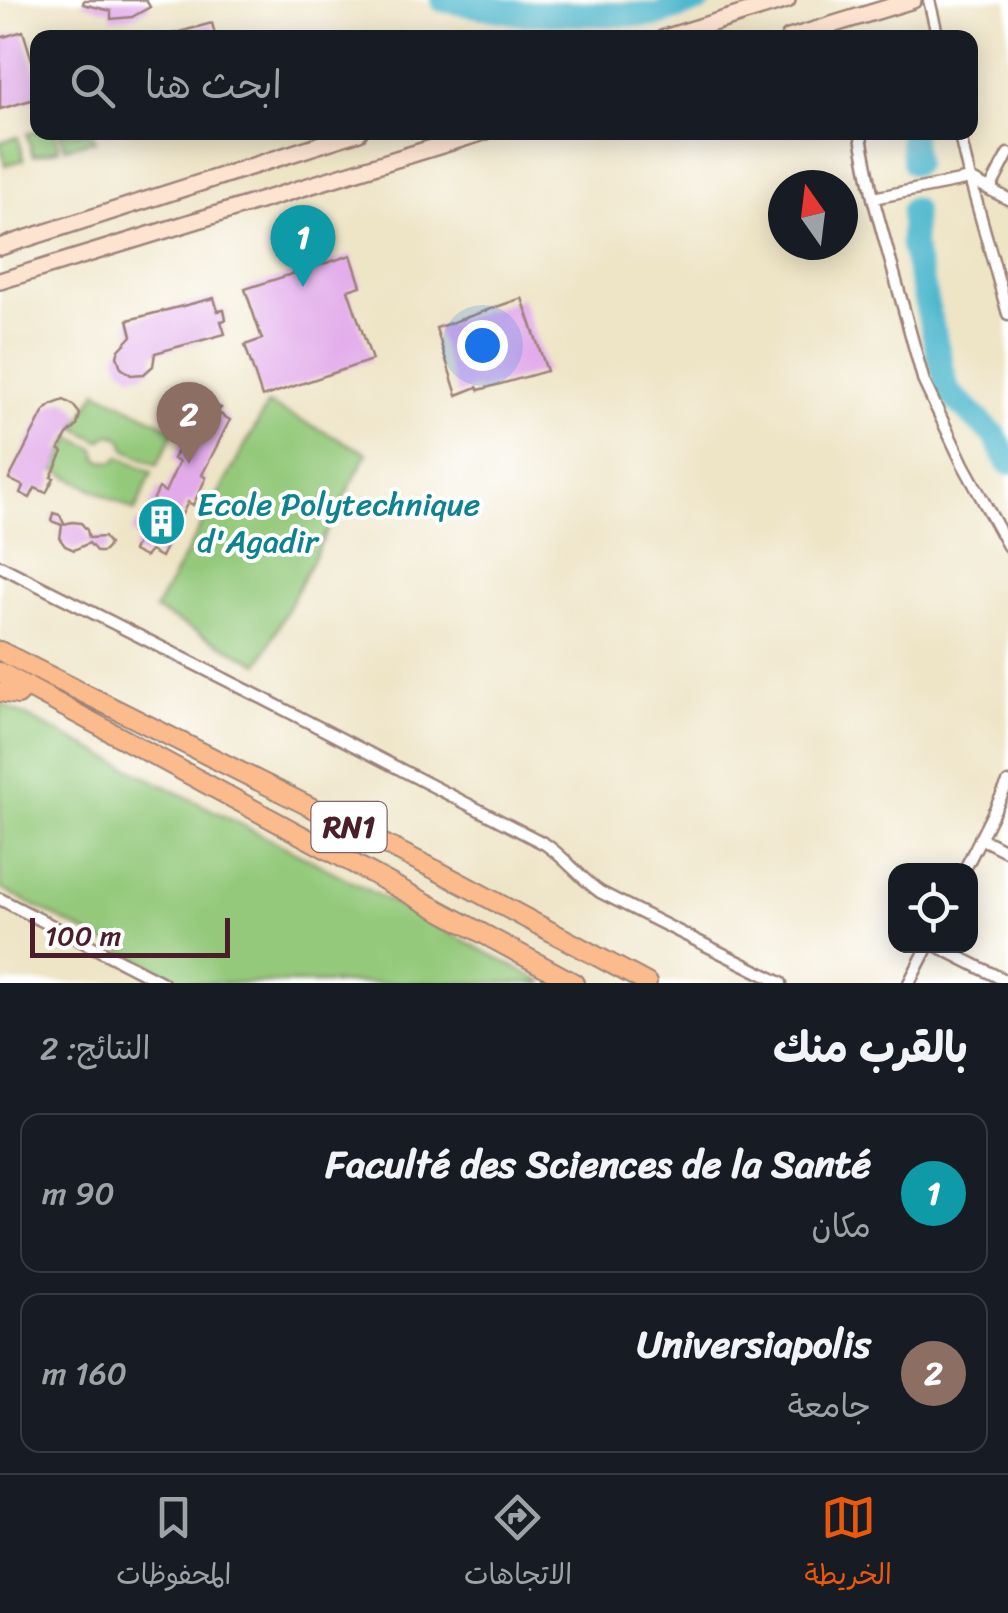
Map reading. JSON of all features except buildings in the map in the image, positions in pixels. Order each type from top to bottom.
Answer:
[{"type":"highway","points":[[0,638],[49,677]]},
{"type":"highway","name":"RN1","points":[[0,652],[436,870],[647,983]]},
{"type":"highway","name":"RN1","points":[[0,672],[574,983]]},
{"type":"highway","points":[[0,692],[18,695],[27,686]]},
{"type":"main road","points":[[690,30],[787,0]]},
{"type":"main road","points":[[837,30],[913,0]]},
{"type":"main road","points":[[0,247],[334,140]]},
{"type":"main road","points":[[0,281],[458,140]]},
{"type":"street","points":[[929,0],[936,30]]},
{"type":"street","points":[[862,140],[873,198],[924,382],[1008,546]]},
{"type":"street","points":[[962,140],[970,179],[1003,279],[1008,314]]},
{"type":"street","points":[[990,190],[1008,154]]},
{"type":"street","points":[[873,198],[970,179],[1008,199]]},
{"type":"street","points":[[0,566],[545,844],[600,892],[781,983]]},
{"type":"street","points":[[968,863],[1008,783]]},
{"type":"street","points":[[980,838],[1008,852]]},
{"type":"street","points":[[1,902],[162,983]]},
{"type":"street","points":[[909,983],[924,953]]},
{"type":"street","points":[[951,953],[1008,982]]},
{"type":"green space","points":[[30,133],[30,140],[57,140],[59,149],[33,156],[27,134]]},
{"type":"green space","points":[[18,137],[24,160],[5,165],[0,142]]},
{"type":"green space","points":[[62,140],[95,140],[65,148]]},
{"type":"green space","points":[[97,391],[175,430],[157,465],[125,449],[117,436],[100,441],[76,428]]},
{"type":"green space","points":[[268,404],[367,453],[259,664],[155,610]]},
{"type":"green space","points":[[71,437],[95,449],[101,461],[113,462],[120,457],[152,472],[135,511],[53,469]]},
{"type":"green space","points":[[0,703],[545,983],[184,983],[174,978],[0,888]]},
{"type":"waterway","points":[[443,0],[519,13],[657,15],[700,0]]},
{"type":"waterway","points":[[912,140],[914,163]]},
{"type":"waterway","points":[[913,210],[912,244],[948,392],[995,436],[1008,462]]},
{"type":"place","name":"Faculté des Sciences de la Santé","points":[[303,287]]},
{"type":"place","name":"Universiapolis","points":[[189,464]]},
{"type":"place","name":"Ecole Polytechnique d'Agadir","points":[[162,522]]}]
